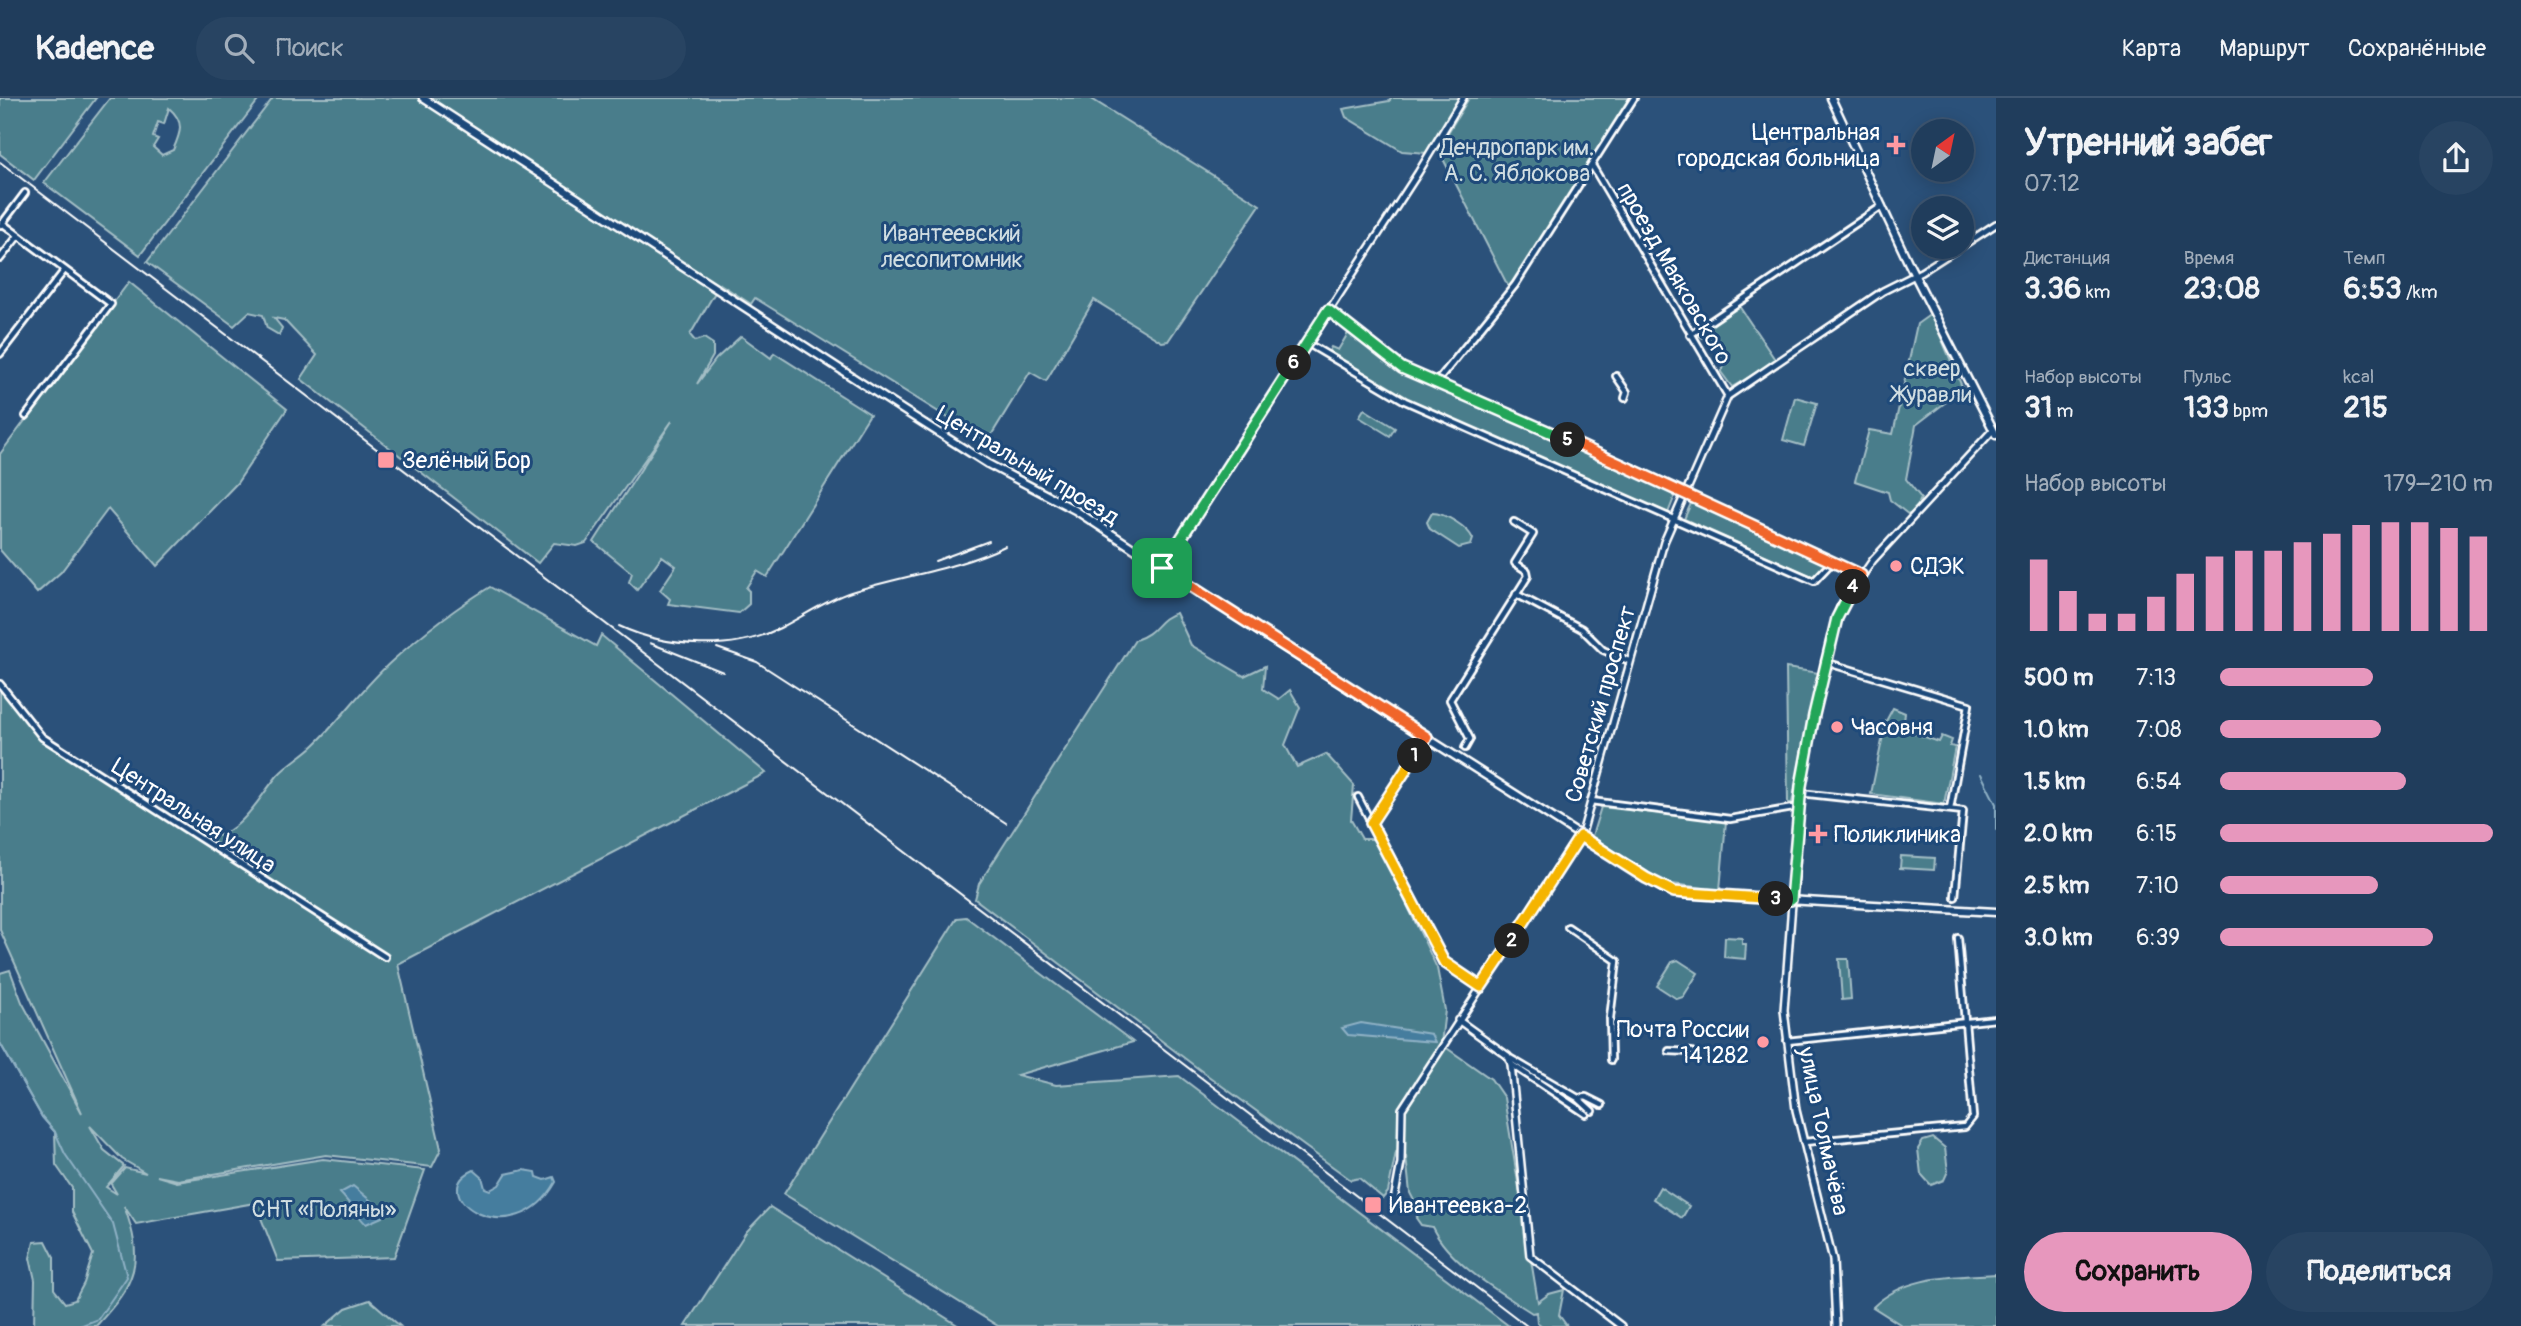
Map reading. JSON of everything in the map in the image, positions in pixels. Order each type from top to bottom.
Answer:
[{"type":"main road","name":"Центральный проезд","points":[[423,98],[903,410],[988,464],[1065,503],[1646,878],[1674,892],[1996,912]]},
{"type":"main road","points":[[1831,98],[1994,433]]},
{"type":"street","points":[[1162,568],[1418,173],[1463,98]]},
{"type":"street","points":[[1436,383],[1509,293],[1593,167],[1634,98]]},
{"type":"street","name":"проезд Маяковского","points":[[1593,167],[1728,396]]},
{"type":"street","points":[[25,193],[1,224],[111,304],[26,416]]},
{"type":"street","points":[[1690,335],[1882,206]]},
{"type":"street","points":[[1974,238],[1996,224]]},
{"type":"street","points":[[0,259],[18,236]]},
{"type":"street","points":[[1728,396],[1870,299],[1940,259]]},
{"type":"street","points":[[0,354],[64,271]]},
{"type":"street","points":[[1328,310],[1387,358],[1436,383],[1861,575]]},
{"type":"street","points":[[1307,343],[1405,401],[1814,581],[1832,562]]},
{"type":"street","points":[[1616,376],[1627,392],[1625,398]]},
{"type":"street","name":"Советский проспект","points":[[1393,1206],[1401,1163],[1402,1109],[1580,836],[1662,548],[1728,396]]},
{"type":"street","name":"улица Толмачёва","points":[[1836,1326],[1833,1260],[1804,1142],[1787,1041],[1784,992],[1800,793],[1825,662],[1840,608],[1861,575],[1994,433]]},
{"type":"street","points":[[1465,748],[1470,739],[1450,699],[1528,576],[1527,571],[1515,562],[1533,534],[1514,522]]},
{"type":"street","points":[[1516,594],[1582,629],[1603,650],[1629,662]]},
{"type":"street","points":[[1825,662],[1969,705],[1950,809]]},
{"type":"street","name":"Центральная улица","points":[[0,684],[41,737],[384,957]]},
{"type":"street","points":[[1371,823],[1427,737]]},
{"type":"street","points":[[1800,793],[1963,811],[1955,897]]},
{"type":"street","points":[[1358,797],[1444,962],[1481,987]]},
{"type":"street","points":[[1590,801],[1730,819],[1799,807]]},
{"type":"street","points":[[1568,927],[1617,961],[1610,1018],[1611,1060]]},
{"type":"street","points":[[1804,1142],[1965,1127],[1973,1117],[1958,938]]},
{"type":"street","points":[[1787,1041],[1996,1019]]},
{"type":"street","points":[[1458,1020],[1508,1056],[1578,1098],[1589,1112],[1511,1063]]},
{"type":"street","points":[[1669,1051],[1692,1052]]},
{"type":"street","points":[[1508,1056],[1511,1063],[1530,1256],[1621,1326]]},
{"type":"street","points":[[1578,1098],[1586,1097],[1602,1105]]},
{"type":"green space","points":[[0,98],[96,98],[34,180],[0,154]]},
{"type":"green space","points":[[110,98],[260,98],[140,255],[44,183]],"holes":[[[169,108],[180,128],[178,138],[173,150],[162,155],[153,147],[158,139],[153,137],[158,122],[164,124]]]},
{"type":"green space","name":"Ивантеевский лесопитомник","points":[[273,98],[1090,98],[1260,205],[1168,341],[1162,342],[1094,300],[1046,381],[1030,372],[987,442],[755,298],[751,304],[720,284],[690,335],[695,341],[704,338],[713,344],[713,356],[697,384],[716,359],[741,336],[771,358],[774,353],[870,414],[767,577],[757,571],[746,588],[749,591],[749,604],[739,613],[668,604],[670,599],[660,590],[676,566],[662,556],[637,590],[629,582],[632,573],[594,542],[672,421],[586,543],[577,546],[554,543],[538,563],[301,379],[317,355],[284,320],[274,318],[282,328],[279,335],[267,328],[263,315],[249,312],[234,326],[147,262]]},
{"type":"green space","points":[[1392,98],[1459,98],[1427,153],[1402,151],[1346,117],[1343,109],[1389,101]]},
{"type":"green space","name":"Дендропарк им. А. С. Яблокова","points":[[1469,98],[1630,98],[1510,290],[1438,149]]},
{"type":"green space","points":[[129,282],[287,409],[237,483],[157,566],[108,509],[61,572],[37,593],[0,550],[0,454]]},
{"type":"green space","points":[[1739,306],[1776,361],[1732,387],[1721,372],[1725,365],[1714,346],[1698,335]]},
{"type":"green space","name":"сквер Журавли","points":[[1931,314],[1963,389],[1916,425],[1906,479],[1921,498],[1917,508],[1909,515],[1890,500],[1888,492],[1855,481],[1869,430],[1893,434],[1917,324]]},
{"type":"green space","points":[[1350,330],[1402,368],[1600,454],[1676,493],[1668,513],[1411,403],[1327,355],[1331,347],[1338,350]]},
{"type":"green space","points":[[1795,397],[1817,403],[1804,446],[1783,440]]},
{"type":"green space","points":[[1364,409],[1395,428],[1390,436],[1359,417]]},
{"type":"green space","points":[[1692,501],[1828,564],[1814,577],[1684,519]]},
{"type":"green space","points":[[1432,513],[1443,515],[1461,526],[1473,539],[1471,545],[1459,548],[1430,529],[1427,522]]},
{"type":"green space","name":"СНТ «Поляны»","points":[[490,587],[596,646],[601,635],[766,773],[398,964],[441,1149],[432,1167],[326,1155],[178,1180],[157,1176],[177,1182],[323,1159],[425,1170],[394,1257],[278,1261],[255,1203],[136,1224],[124,1206],[134,1242],[135,1257],[128,1284],[110,1311],[96,1326],[34,1326],[35,1280],[30,1258],[34,1242],[46,1241],[54,1257],[54,1289],[65,1303],[75,1300],[84,1283],[93,1254],[72,1212],[72,1188],[56,1165],[55,1132],[42,1117],[0,1043],[0,973],[10,970],[22,1002],[82,1113],[0,930],[0,685],[42,737],[199,841],[214,838],[245,817],[278,775],[315,744],[362,691],[403,651]],"holes":[[[90,1126],[122,1159],[146,1173],[125,1168],[111,1184],[117,1194],[106,1187],[124,1166],[104,1150]]]},
{"type":"green space","points":[[1176,613],[1191,645],[1244,676],[1265,666],[1263,689],[1279,699],[1290,690],[1300,707],[1285,745],[1297,767],[1326,754],[1354,785],[1351,820],[1362,839],[1376,839],[1437,968],[1445,1010],[1441,1044],[1491,1079],[1504,1098],[1538,1302],[1549,1294],[1564,1290],[1559,1315],[1567,1326],[1542,1326],[1537,1322],[1536,1312],[1532,1313],[1476,1276],[1450,1253],[1432,1227],[1421,1225],[1416,1218],[1420,1212],[1410,1193],[1406,1156],[1402,1151],[1396,1152],[1388,1192],[1383,1198],[1359,1178],[1351,1180],[1200,1070],[975,899],[979,884],[1135,640],[1148,634],[1164,619]]},
{"type":"green space","points":[[1786,668],[1819,673],[1792,803],[1788,803]]},
{"type":"green space","points":[[1893,708],[1905,713],[1903,729],[1939,742],[1942,736],[1952,740],[1950,746],[1955,747],[1944,804],[1871,794],[1886,721]]},
{"type":"green space","points":[[1601,807],[1726,821],[1720,890],[1664,883],[1591,839]]},
{"type":"green space","points":[[1901,856],[1935,858],[1934,870],[1900,868]]},
{"type":"green space","points":[[966,917],[1133,1042],[1017,1075],[1056,1085],[1179,1076],[1509,1326],[998,1326],[784,1194],[957,918]]},
{"type":"green space","points":[[1725,937],[1742,938],[1742,944],[1746,944],[1745,959],[1724,957]]},
{"type":"green space","points":[[1839,959],[1848,959],[1851,999],[1842,1000]]},
{"type":"green space","points":[[1678,960],[1698,973],[1683,997],[1677,999],[1657,986],[1672,962]]},
{"type":"green space","points":[[1933,1138],[1945,1148],[1948,1171],[1944,1180],[1931,1185],[1921,1174],[1918,1149],[1923,1141]]},
{"type":"green space","points":[[1660,1187],[1689,1206],[1682,1218],[1653,1199]]},
{"type":"green space","points":[[770,1207],[959,1326],[685,1326],[746,1232]]},
{"type":"green space","points":[[1996,1274],[1996,1326],[1903,1326],[1873,1307],[1900,1289],[1915,1283],[1947,1277]]},
{"type":"green space","points":[[370,1300],[400,1326],[325,1326],[346,1308]]},
{"type":"water","points":[[1361,1023],[1431,1034],[1435,1042],[1348,1035],[1342,1028]]},
{"type":"water","points":[[474,1170],[482,1177],[485,1188],[490,1190],[499,1185],[506,1174],[524,1170],[536,1172],[537,1177],[545,1180],[554,1177],[556,1182],[538,1204],[518,1216],[497,1218],[479,1214],[465,1204],[458,1193],[461,1181]]},
{"type":"water","points":[[353,1186],[383,1211],[382,1217],[366,1224],[362,1220],[340,1193]]},
{"type":"waterway","points":[[1981,774],[1996,804],[1996,830]]},
{"type":"waterway","points":[[0,1043],[42,1117],[55,1132],[65,1154],[113,1224],[127,1277],[98,1319],[80,1326]]},
{"type":"railway","points":[[0,162],[1527,1326]]},
{"type":"railway","points":[[935,561],[989,541]]},
{"type":"railway","points":[[619,626],[678,643],[721,644],[742,641],[780,628],[842,595],[949,566],[1005,546]]},
{"type":"railway","points":[[650,643],[723,672]]},
{"type":"railway","points":[[717,648],[757,662],[1006,823]]},
{"type":"place","name":"Центральная городская больница","points":[[1896,145]]},
{"type":"place","name":"Зелёный Бор","points":[[386,460]]},
{"type":"place","name":"СДЭК","points":[[1896,566]]},
{"type":"place","name":"Часовня","points":[[1837,727]]},
{"type":"place","name":"Поликлиника","points":[[1818,834]]},
{"type":"place","name":"Почта России 141282","points":[[1763,1042]]},
{"type":"place","name":"Ивантеевка-2","points":[[1373,1205]]},
{"type":"route","points":[[1328,310],[1402,368],[1600,454],[1861,575],[1840,608],[1825,662],[1801,786],[1791,900],[1674,892],[1646,878],[1580,836],[1481,987],[1444,962],[1371,823],[1427,737],[1162,568],[1328,310]]}]
